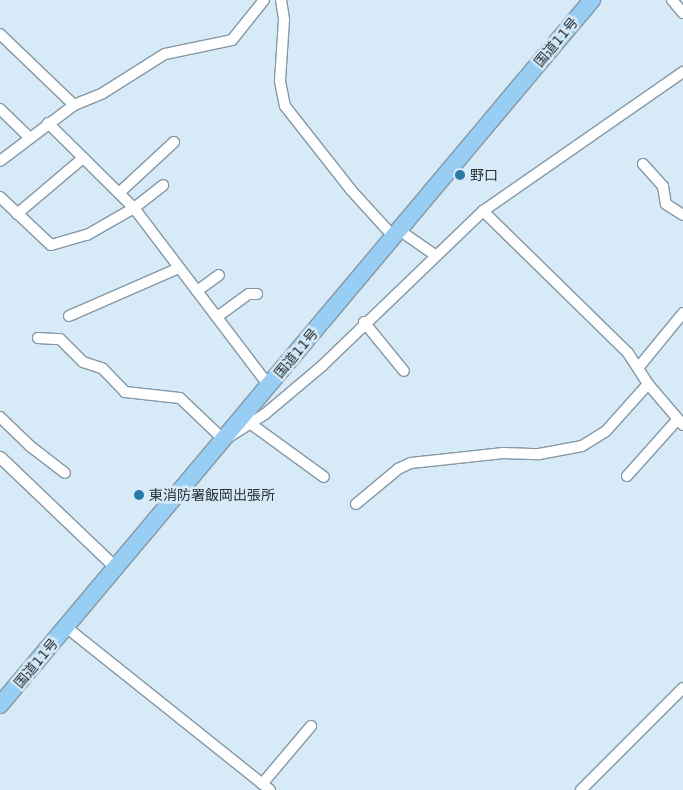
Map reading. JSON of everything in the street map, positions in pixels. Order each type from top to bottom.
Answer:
[{"type":"highway","name":"国道11号","points":[[0,705],[592,0]]},
{"type":"street","points":[[0,160],[28,137],[74,105],[103,93],[165,54],[232,40],[264,0]]},
{"type":"street","points":[[281,0],[284,20],[280,81],[284,106],[351,190],[396,233],[434,255]]},
{"type":"street","points":[[672,0],[683,13]]},
{"type":"street","points":[[0,34],[74,105]]},
{"type":"street","points":[[38,338],[60,339],[83,362],[102,368],[125,392],[180,398],[224,440],[251,424],[322,366],[364,322],[483,210],[683,72]]},
{"type":"street","points":[[0,108],[28,137]]},
{"type":"street","points":[[48,123],[134,208],[269,386]]},
{"type":"street","points":[[119,194],[174,142]]},
{"type":"street","points":[[17,214],[83,158]]},
{"type":"street","points":[[643,164],[663,186],[666,204],[683,215]]},
{"type":"street","points":[[0,198],[51,245],[87,235],[134,208],[163,185]]},
{"type":"street","points":[[483,210],[628,353],[648,384],[680,422],[627,476]]},
{"type":"street","points":[[69,316],[179,268]]},
{"type":"street","points":[[197,291],[220,275]]},
{"type":"street","points":[[217,317],[249,294],[256,294]]},
{"type":"street","points":[[638,368],[683,312]]},
{"type":"street","points":[[364,322],[404,370]]},
{"type":"street","points":[[356,504],[398,469],[411,463],[503,453],[539,454],[582,446],[606,430],[648,384]]},
{"type":"street","points":[[0,417],[30,446],[65,473]]},
{"type":"street","points":[[251,424],[324,477]]},
{"type":"street","points":[[0,457],[116,568]]},
{"type":"street","points":[[66,627],[266,787],[311,726]]},
{"type":"street","points":[[581,790],[683,688]]},
{"type":"place","name":"野口","points":[[460,175]]},
{"type":"place","name":"東消防署飯岡出張所","points":[[139,495]]}]
